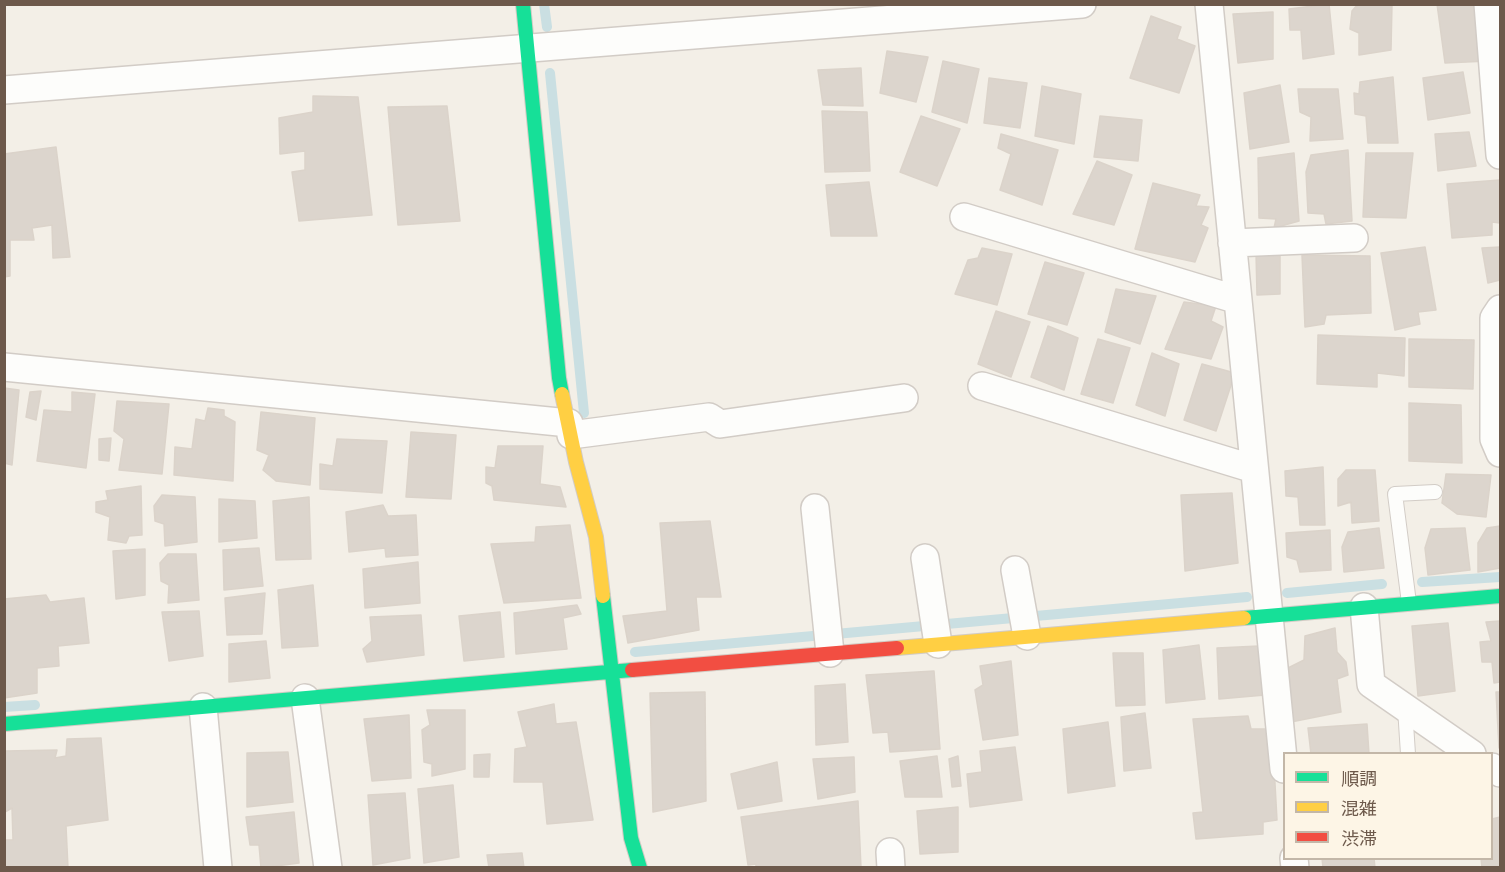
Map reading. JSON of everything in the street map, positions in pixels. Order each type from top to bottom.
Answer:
[{"type":"street","points":[[523,4],[559,378],[597,537],[631,838],[640,867]]},
{"type":"street","points":[[4,90],[527,48],[920,11],[1082,4]]},
{"type":"street","points":[[1209,4],[1283,759]]},
{"type":"street","points":[[1488,4],[1500,155]]},
{"type":"street","points":[[964,217],[1238,300]]},
{"type":"street","points":[[1232,243],[1354,238]]},
{"type":"street","points":[[1500,309],[1494,318],[1494,439],[1500,453]]},
{"type":"street","points":[[4,367],[570,429],[709,417],[720,424],[904,398]]},
{"type":"street","points":[[982,386],[1254,469]]},
{"type":"street","points":[[815,508],[830,653]]},
{"type":"street","points":[[924,558],[938,644]]},
{"type":"street","points":[[1015,570],[1027,636]]},
{"type":"street","points":[[4,724],[1500,596]]},
{"type":"street","points":[[1365,608],[1371,684],[1471,752]]},
{"type":"street","points":[[305,698],[328,867]]},
{"type":"street","points":[[203,707],[218,867]]},
{"type":"lane","points":[[1409,603],[1395,494],[1435,492]]},
{"type":"lane","points":[[1405,707],[1408,752]]},
{"type":"building","points":[[1329,4],[1334,54],[1303,59],[1301,30],[1290,30],[1289,9]]},
{"type":"building","points":[[1358,4],[1392,4],[1391,50],[1359,55],[1359,33],[1350,29],[1352,11]]},
{"type":"building","points":[[1437,4],[1482,4],[1488,61],[1445,63]]},
{"type":"building","points":[[1273,12],[1273,59],[1238,63],[1233,14]]},
{"type":"building","points":[[1151,16],[1181,27],[1177,39],[1195,46],[1179,93],[1130,78]]},
{"type":"building","points":[[887,51],[928,57],[916,102],[880,93]]},
{"type":"building","points":[[943,61],[979,69],[967,123],[932,112]]},
{"type":"building","points":[[861,68],[863,106],[823,105],[818,70]]},
{"type":"building","points":[[1463,72],[1470,113],[1428,120],[1423,78]]},
{"type":"building","points":[[1393,77],[1398,143],[1368,143],[1366,116],[1355,114],[1354,93],[1359,94],[1360,82]]},
{"type":"building","points":[[989,78],[1027,83],[1020,128],[984,123]]},
{"type":"building","points":[[1280,85],[1289,142],[1250,149],[1244,93]]},
{"type":"building","points":[[1042,86],[1081,94],[1074,144],[1035,136]]},
{"type":"building","points":[[1298,89],[1338,89],[1343,139],[1310,141],[1311,117],[1300,112]]},
{"type":"building","points":[[313,96],[358,97],[372,215],[299,221],[292,172],[305,170],[305,151],[280,154],[279,118],[313,112]]},
{"type":"building","points":[[447,106],[460,221],[398,225],[388,107]]},
{"type":"building","points":[[822,111],[867,112],[870,171],[825,172]]},
{"type":"building","points":[[921,116],[960,129],[937,186],[900,172]]},
{"type":"building","points":[[1100,116],[1142,120],[1138,161],[1094,157]]},
{"type":"building","points":[[1469,132],[1476,166],[1438,171],[1435,134]]},
{"type":"building","points":[[1001,134],[1058,150],[1042,205],[1000,190],[1011,154],[998,148]]},
{"type":"building","points":[[56,147],[70,257],[53,258],[52,225],[32,228],[34,240],[10,240],[10,276],[4,277],[4,154]]},
{"type":"building","points":[[1348,150],[1352,221],[1326,224],[1324,214],[1308,213],[1306,172],[1311,155]]},
{"type":"building","points":[[1294,153],[1299,221],[1274,228],[1276,219],[1259,218],[1258,158]]},
{"type":"building","points":[[1366,153],[1413,153],[1406,218],[1363,217]]},
{"type":"building","points":[[1097,161],[1132,175],[1114,225],[1073,214]]},
{"type":"building","points":[[1500,180],[1500,223],[1492,222],[1492,235],[1452,238],[1447,184]]},
{"type":"building","points":[[869,182],[877,236],[831,236],[826,185]]},
{"type":"building","points":[[1153,183],[1200,195],[1196,206],[1209,207],[1201,225],[1208,228],[1195,262],[1135,249]]},
{"type":"building","points":[[1425,247],[1436,310],[1418,312],[1420,324],[1395,330],[1381,253]]},
{"type":"building","points":[[1500,247],[1500,280],[1488,283],[1482,248]]},
{"type":"building","points":[[982,248],[1012,254],[997,305],[955,294],[968,260],[978,258]]},
{"type":"building","points":[[1256,253],[1280,255],[1280,294],[1257,295]]},
{"type":"building","points":[[1302,255],[1370,256],[1371,313],[1326,315],[1324,324],[1305,327]]},
{"type":"building","points":[[1045,262],[1084,273],[1067,325],[1028,314]]},
{"type":"building","points":[[1116,289],[1156,296],[1140,344],[1105,332]]},
{"type":"building","points":[[1184,302],[1216,306],[1211,321],[1223,327],[1211,359],[1165,349]]},
{"type":"building","points":[[996,311],[1030,322],[1011,377],[978,364]]},
{"type":"building","points":[[1048,326],[1078,338],[1064,390],[1031,377]]},
{"type":"building","points":[[1318,335],[1405,338],[1404,376],[1377,373],[1377,387],[1317,384]]},
{"type":"building","points":[[1098,339],[1130,348],[1113,403],[1081,394]]},
{"type":"building","points":[[1409,339],[1474,340],[1473,389],[1409,387]]},
{"type":"building","points":[[1152,353],[1179,364],[1165,416],[1136,405]]},
{"type":"building","points":[[1202,364],[1235,373],[1216,431],[1184,420]]},
{"type":"building","points":[[4,388],[19,390],[12,465],[4,463]]},
{"type":"building","points":[[41,391],[36,420],[26,417],[30,392]]},
{"type":"building","points":[[72,392],[95,394],[86,468],[37,461],[44,410],[72,412]]},
{"type":"building","points":[[117,401],[169,404],[162,474],[119,470],[124,439],[114,431]]},
{"type":"building","points":[[1409,403],[1461,405],[1462,463],[1409,461]]},
{"type":"building","points":[[208,408],[224,410],[224,416],[235,422],[233,481],[174,475],[175,447],[192,449],[196,419],[205,421]]},
{"type":"building","points":[[261,412],[315,418],[310,485],[276,481],[263,470],[269,455],[257,450]]},
{"type":"building","points":[[411,432],[456,435],[451,499],[406,497]]},
{"type":"building","points":[[111,438],[109,461],[99,460],[99,439]]},
{"type":"building","points":[[337,439],[387,441],[382,493],[320,489],[320,464],[333,466]]},
{"type":"building","points":[[498,446],[543,446],[540,484],[560,487],[566,507],[494,500],[492,486],[486,483],[486,467],[495,468]]},
{"type":"building","points":[[1323,467],[1325,525],[1300,525],[1298,497],[1286,496],[1285,471]]},
{"type":"building","points":[[1346,470],[1375,470],[1379,521],[1352,523],[1351,502],[1338,506],[1338,479]]},
{"type":"building","points":[[1446,474],[1491,475],[1486,517],[1457,514],[1442,503]]},
{"type":"building","points":[[141,486],[142,535],[129,536],[126,543],[108,540],[110,517],[96,512],[96,502],[108,500],[106,491]]},
{"type":"building","points":[[1232,493],[1238,563],[1185,571],[1181,495]]},
{"type":"building","points":[[162,495],[195,497],[197,542],[165,546],[164,524],[155,521],[154,506]]},
{"type":"building","points":[[309,497],[311,559],[276,560],[273,501]]},
{"type":"building","points":[[219,499],[255,501],[257,538],[219,542]]},
{"type":"building","points":[[383,505],[388,516],[416,515],[418,555],[386,557],[385,548],[349,552],[346,512]]},
{"type":"building","points":[[710,521],[721,597],[696,597],[699,630],[628,643],[623,616],[667,611],[660,523]]},
{"type":"building","points":[[570,525],[581,598],[504,603],[491,544],[535,542],[536,527]]},
{"type":"building","points":[[1500,526],[1500,568],[1478,572],[1478,543],[1487,528]]},
{"type":"building","points":[[1379,528],[1384,568],[1344,572],[1342,547],[1348,532]]},
{"type":"building","points":[[1465,528],[1470,570],[1428,575],[1425,548],[1431,529]]},
{"type":"building","points":[[1330,530],[1331,570],[1300,572],[1297,560],[1287,557],[1286,533]]},
{"type":"building","points":[[259,548],[263,586],[224,590],[223,550]]},
{"type":"building","points":[[145,549],[145,595],[116,599],[113,551]]},
{"type":"building","points":[[168,554],[196,554],[199,600],[168,603],[169,585],[161,581],[160,563]]},
{"type":"building","points":[[418,562],[420,603],[365,608],[363,569]]},
{"type":"building","points":[[313,585],[318,646],[282,648],[278,590]]},
{"type":"building","points":[[265,593],[262,634],[227,635],[225,598]]},
{"type":"building","points":[[46,595],[50,602],[84,598],[89,643],[58,646],[59,666],[37,668],[37,693],[4,698],[4,599]]},
{"type":"building","points":[[577,605],[581,614],[563,618],[567,649],[516,654],[514,613]]},
{"type":"building","points":[[199,611],[203,656],[169,661],[162,612]]},
{"type":"building","points":[[500,612],[504,657],[464,661],[459,616]]},
{"type":"building","points":[[421,615],[424,655],[367,662],[363,649],[372,641],[370,617]]},
{"type":"building","points":[[1500,621],[1500,682],[1494,683],[1492,662],[1482,662],[1480,642],[1491,641],[1486,622]]},
{"type":"building","points":[[1448,623],[1455,691],[1418,696],[1412,626]]},
{"type":"building","points":[[1335,628],[1337,652],[1346,662],[1348,675],[1337,679],[1341,712],[1291,722],[1284,670],[1304,660],[1305,636]]},
{"type":"building","points":[[266,641],[270,678],[229,682],[229,644]]},
{"type":"building","points":[[1199,645],[1205,699],[1166,703],[1163,650]]},
{"type":"building","points":[[1259,646],[1265,695],[1219,699],[1217,648]]},
{"type":"building","points":[[1113,653],[1143,653],[1145,705],[1116,706]]},
{"type":"building","points":[[1011,661],[1018,735],[983,740],[975,690],[983,685],[980,666]]},
{"type":"building","points":[[934,671],[940,749],[890,752],[888,732],[873,733],[866,675]]},
{"type":"building","points":[[845,684],[848,742],[816,745],[815,686]]},
{"type":"building","points":[[705,692],[706,801],[653,812],[650,693]]},
{"type":"building","points":[[1496,692],[1500,692],[1500,748],[1499,748]]},
{"type":"building","points":[[554,704],[556,724],[576,722],[593,820],[547,824],[543,782],[514,782],[515,749],[527,747],[518,712]]},
{"type":"building","points":[[427,710],[465,710],[465,769],[432,776],[432,764],[424,762],[422,730],[430,725]]},
{"type":"building","points":[[1145,713],[1151,768],[1124,771],[1121,717]]},
{"type":"building","points":[[409,715],[411,778],[372,781],[364,719]]},
{"type":"building","points":[[1248,716],[1251,729],[1272,729],[1277,820],[1263,822],[1263,834],[1196,839],[1193,813],[1203,812],[1193,719]]},
{"type":"building","points":[[1108,722],[1115,786],[1068,793],[1063,729]]},
{"type":"building","points":[[1367,724],[1369,752],[1311,752],[1308,728]]},
{"type":"building","points":[[101,738],[108,820],[66,826],[68,868],[4,868],[4,840],[13,840],[12,808],[5,812],[5,751],[57,750],[55,758],[66,756],[67,739]]},
{"type":"building","points":[[1015,747],[1022,800],[970,807],[967,774],[982,772],[980,751]]},
{"type":"building","points":[[288,752],[293,802],[247,807],[247,753]]},
{"type":"building","points":[[490,754],[489,777],[474,777],[474,755]]},
{"type":"building","points":[[937,756],[942,797],[905,797],[900,761]]},
{"type":"building","points":[[958,756],[961,786],[952,787],[949,759]]},
{"type":"building","points":[[854,757],[855,792],[818,799],[813,759]]},
{"type":"building","points":[[777,762],[782,801],[738,809],[731,774]]},
{"type":"building","points":[[453,785],[459,857],[424,863],[418,789]]},
{"type":"building","points":[[405,793],[410,858],[373,865],[368,795]]},
{"type":"building","points":[[858,801],[861,868],[756,868],[756,864],[748,865],[741,817]]},
{"type":"building","points":[[958,807],[958,852],[920,854],[917,811]]},
{"type":"building","points":[[294,812],[299,863],[261,868],[259,845],[250,845],[246,817]]},
{"type":"building","points":[[1500,817],[1500,868],[1482,868],[1481,860],[1493,860],[1493,819]]},
{"type":"building","points":[[522,853],[524,868],[489,868],[487,855]]},
{"type":"building","points":[[1322,860],[1374,860],[1375,868],[1323,868]]},
{"type":"waterway","points":[[544,4],[547,27]]},
{"type":"waterway","points":[[550,73],[584,413]]},
{"type":"waterway","points":[[1422,582],[1500,577]]},
{"type":"waterway","points":[[1287,593],[1382,584]]},
{"type":"waterway","points":[[635,652],[1247,597]]},
{"type":"waterway","points":[[4,707],[35,705]]},
{"type":"traffic: fast","points":[[523,4],[562,394]]},
{"type":"traffic: fast","points":[[603,596],[631,838],[640,868]]},
{"type":"traffic: fast","points":[[1244,618],[1500,596]]},
{"type":"traffic: fast","points":[[4,724],[632,670]]},
{"type":"traffic: slow","points":[[562,394],[576,462],[596,537],[603,596]]},
{"type":"traffic: slow","points":[[897,648],[1244,618]]},
{"type":"traffic: jam","points":[[632,670],[897,648]]}]
